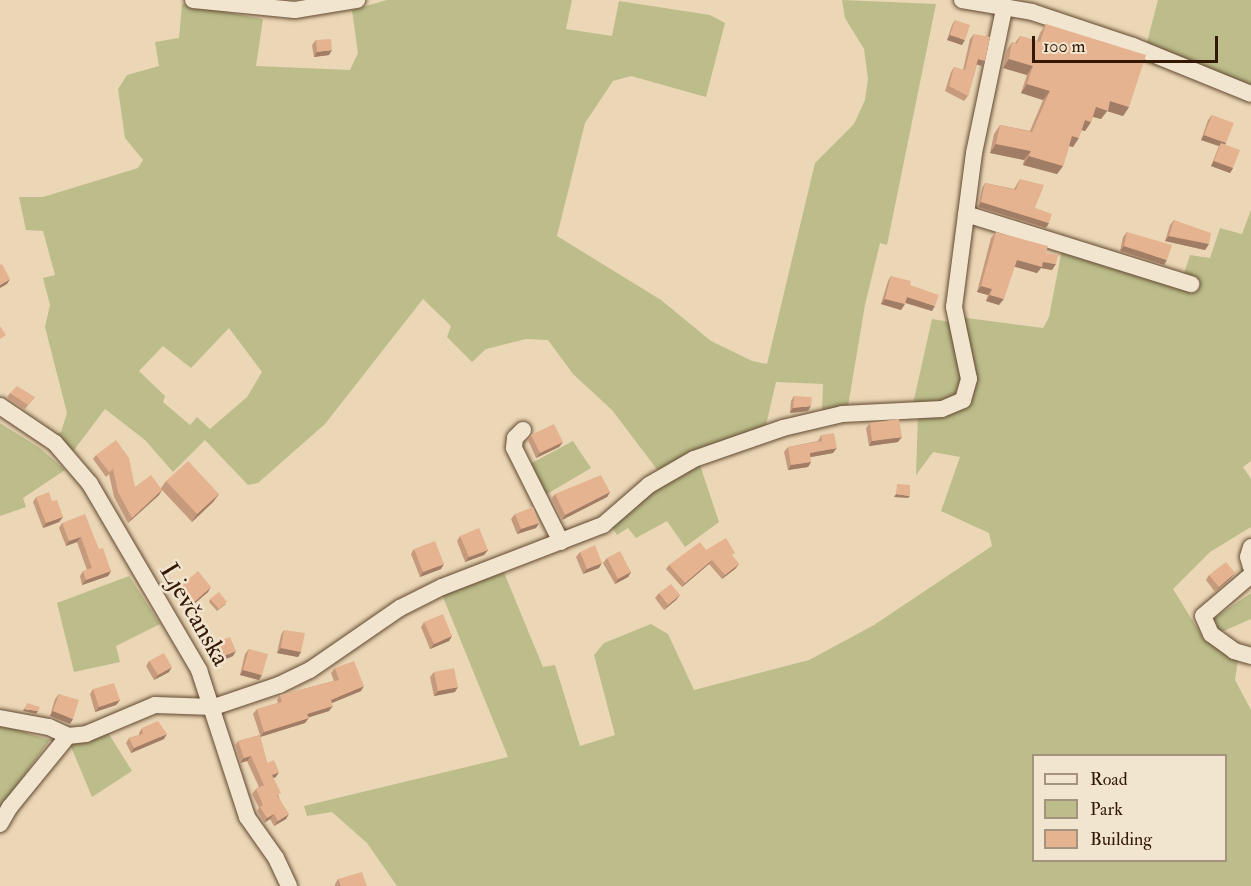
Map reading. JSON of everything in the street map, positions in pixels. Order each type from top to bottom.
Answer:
[{"type":"street","points":[[193,0],[295,10],[357,0]]},
{"type":"street","points":[[962,0],[1005,5],[1133,46],[1251,94]]},
{"type":"street","points":[[0,718],[49,728],[68,736],[86,734],[155,705],[214,707],[310,670],[400,608],[442,587],[603,525],[649,485],[713,452],[783,428],[843,414],[942,409],[963,400],[969,379],[954,307],[966,214],[1005,5]]},
{"type":"street","points":[[966,214],[1191,284]]},
{"type":"street","name":"Ljevčanska","points":[[0,406],[55,443],[90,484],[199,670],[214,707],[247,817],[276,858],[289,886]]},
{"type":"street","points":[[523,430],[515,438],[514,448],[561,542]]},
{"type":"street","points":[[1251,547],[1248,557],[1251,567]]},
{"type":"street","points":[[1251,575],[1203,616],[1211,634],[1234,651],[1251,656]]},
{"type":"street","points":[[0,824],[10,807],[68,736]]},
{"type":"green space","points":[[387,0],[572,0],[566,29],[612,36],[619,1],[710,15],[725,23],[706,97],[631,76],[613,81],[585,123],[557,236],[661,300],[711,341],[752,361],[767,364],[815,163],[854,124],[865,100],[868,79],[864,49],[845,18],[842,0],[936,4],[887,245],[880,243],[865,305],[848,406],[822,412],[823,384],[776,382],[766,425],[659,472],[612,410],[573,374],[548,340],[526,339],[486,349],[472,362],[447,337],[451,326],[423,299],[325,424],[258,483],[248,485],[205,440],[173,472],[145,440],[105,409],[71,454],[51,436],[61,432],[67,413],[45,327],[50,305],[43,278],[55,275],[43,231],[26,230],[19,197],[43,197],[138,168],[143,160],[125,138],[118,89],[127,75],[159,66],[155,42],[179,38],[182,4],[263,19],[256,66],[350,70],[358,53],[352,10]],"holes":[[[229,328],[262,372],[247,397],[210,429],[197,417],[190,425],[163,402],[165,396],[139,371],[163,346],[191,368]]]},
{"type":"green space","points":[[1158,0],[1251,0],[1251,86],[1146,46]]},
{"type":"green space","points":[[1251,210],[1251,461],[1243,467],[1251,479],[1251,527],[1210,552],[1173,589],[1204,639],[1238,660],[1235,680],[1251,710],[1251,886],[397,886],[367,843],[332,812],[307,816],[304,806],[508,757],[441,592],[503,570],[543,667],[555,665],[580,746],[615,735],[594,655],[604,643],[651,624],[668,634],[694,690],[809,660],[874,625],[992,546],[989,533],[941,511],[960,457],[933,452],[916,475],[918,415],[951,415],[973,398],[976,378],[959,317],[1043,328],[1049,317],[1062,249],[1183,277],[1190,255],[1210,258],[1220,228],[1242,234]]},
{"type":"green space","points":[[932,319],[950,322],[962,379],[953,400],[913,404]]},
{"type":"green space","points":[[0,423],[40,448],[65,470],[23,498],[26,507],[0,516]]},
{"type":"green space","points":[[573,441],[591,468],[542,497],[528,465]]},
{"type":"green space","points":[[700,465],[719,522],[685,547],[667,521],[636,538],[628,528],[617,535],[611,526],[639,501],[683,470]]},
{"type":"green space","points":[[129,576],[160,624],[116,646],[120,662],[74,672],[57,603]]},
{"type":"green space","points":[[1251,593],[1251,619],[1219,633],[1213,619]]},
{"type":"green space","points":[[0,725],[50,740],[0,808]]},
{"type":"green space","points":[[107,731],[132,771],[92,797],[69,742]]},
{"type":"building","points":[[955,20],[970,25],[965,40],[950,35]]},
{"type":"building","points":[[1046,24],[1146,55],[1129,107],[1110,101],[1108,111],[1096,107],[1091,122],[1085,120],[1079,138],[1072,136],[1063,166],[1029,156],[1031,151],[996,144],[1000,125],[1032,132],[1050,91],[1027,84],[1033,66],[1009,59],[1012,42],[1017,44],[1020,36],[1040,42]]},
{"type":"building","points":[[974,34],[990,37],[985,61],[978,59],[968,96],[949,86],[954,67],[965,70]]},
{"type":"building","points":[[331,39],[332,50],[317,52],[316,40]]},
{"type":"building","points":[[1212,115],[1234,123],[1226,143],[1204,135]]},
{"type":"building","points":[[1221,143],[1240,150],[1233,168],[1214,161]]},
{"type":"building","points":[[1020,179],[1044,185],[1035,208],[1052,214],[1049,223],[981,202],[985,183],[1016,190]]},
{"type":"building","points":[[1174,220],[1211,233],[1209,244],[1169,236]]},
{"type":"building","points":[[996,232],[1048,246],[1046,253],[1058,255],[1056,264],[1043,262],[1042,267],[1017,260],[1004,299],[990,295],[992,289],[981,286]]},
{"type":"building","points":[[1127,232],[1172,245],[1167,260],[1124,246]]},
{"type":"building","points":[[2,264],[10,279],[0,285],[0,265]]},
{"type":"building","points":[[891,276],[911,281],[910,285],[939,295],[935,306],[907,297],[905,304],[885,299]]},
{"type":"building","points":[[0,326],[6,335],[0,339]]},
{"type":"building","points":[[17,386],[35,397],[28,405],[10,393]]},
{"type":"building","points":[[794,396],[812,397],[811,406],[793,408]]},
{"type":"building","points":[[899,419],[902,437],[872,441],[870,423]]},
{"type":"building","points":[[554,424],[563,442],[540,453],[531,435]]},
{"type":"building","points":[[834,433],[837,448],[810,453],[811,462],[791,465],[788,447],[822,441],[821,435]]},
{"type":"building","points":[[116,440],[129,458],[135,487],[151,475],[162,490],[132,518],[118,492],[113,469],[109,472],[96,455]]},
{"type":"building","points":[[188,461],[219,494],[197,514],[166,481]]},
{"type":"building","points":[[601,475],[610,492],[565,515],[555,494]]},
{"type":"building","points":[[897,484],[910,485],[910,496],[896,494]]},
{"type":"building","points":[[49,492],[52,501],[57,500],[63,517],[46,523],[36,497]]},
{"type":"building","points":[[533,507],[539,523],[521,529],[515,514]]},
{"type":"building","points":[[85,514],[99,549],[103,548],[111,571],[86,580],[83,571],[92,568],[81,537],[69,541],[62,523]]},
{"type":"building","points":[[479,528],[488,550],[469,557],[460,536]]},
{"type":"building","points":[[726,538],[735,553],[732,555],[739,564],[725,575],[712,560],[685,583],[669,565],[700,542],[706,550]]},
{"type":"building","points":[[435,541],[444,564],[423,572],[414,549]]},
{"type":"building","points":[[595,545],[602,563],[587,569],[580,552]]},
{"type":"building","points":[[620,551],[631,572],[618,579],[607,558]]},
{"type":"building","points":[[1226,562],[1235,573],[1219,587],[1209,575]]},
{"type":"building","points":[[198,571],[211,587],[191,605],[177,589]]},
{"type":"building","points":[[671,584],[680,595],[668,605],[659,593]]},
{"type":"building","points":[[219,592],[227,602],[219,609],[210,599]]},
{"type":"building","points":[[443,614],[452,636],[434,644],[424,622]]},
{"type":"building","points":[[284,630],[305,633],[301,652],[281,648]]},
{"type":"building","points":[[230,637],[236,651],[217,659],[211,644]]},
{"type":"building","points":[[249,649],[268,654],[262,675],[243,670]]},
{"type":"building","points":[[164,653],[172,667],[158,675],[149,661]]},
{"type":"building","points":[[354,661],[364,686],[331,700],[333,706],[307,714],[309,718],[264,732],[257,709],[282,702],[280,695],[339,680],[335,668]]},
{"type":"building","points":[[454,668],[458,687],[438,691],[434,672]]},
{"type":"building","points":[[114,683],[120,700],[99,707],[93,689]]},
{"type":"building","points":[[59,694],[79,700],[73,719],[53,711]]},
{"type":"building","points":[[27,703],[40,707],[38,711],[24,709]]},
{"type":"building","points":[[158,721],[167,734],[134,748],[129,738],[143,734],[142,728]]},
{"type":"building","points":[[260,735],[267,763],[274,760],[279,772],[272,775],[281,793],[277,795],[289,814],[278,821],[274,814],[267,818],[260,807],[263,805],[256,789],[264,785],[251,756],[244,758],[238,741]]},
{"type":"building","points":[[362,872],[367,886],[341,886],[338,879]]}]
